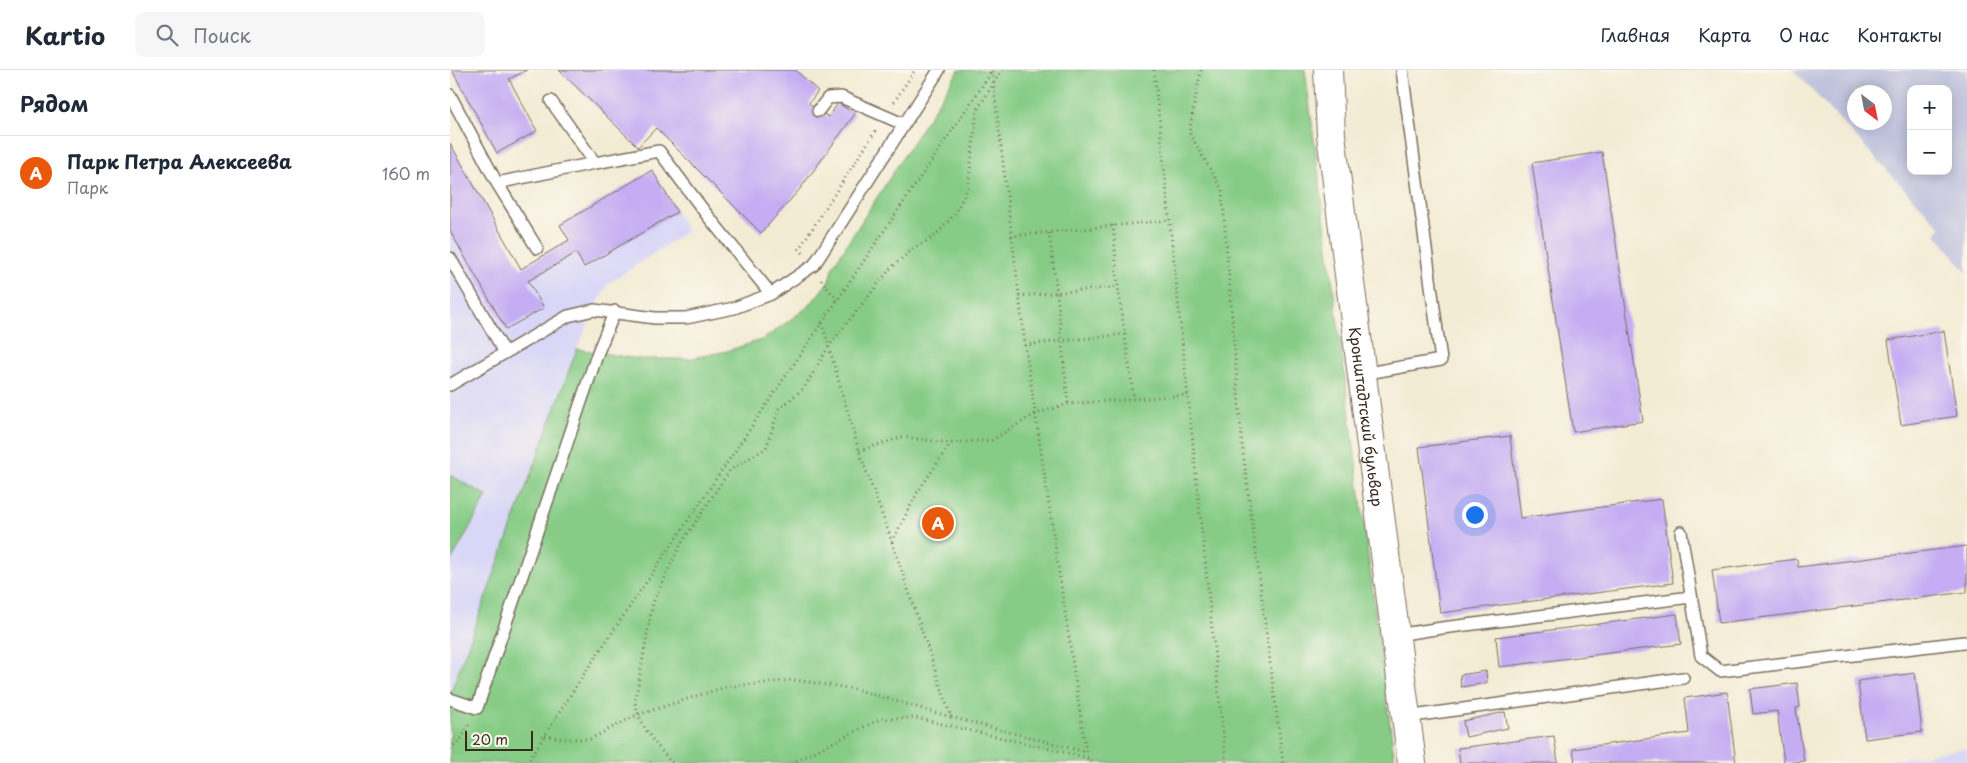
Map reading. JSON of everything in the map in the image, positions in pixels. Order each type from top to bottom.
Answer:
[{"type":"main road","name":"Кронштадтский бульвар","points":[[1328,70],[1331,135],[1412,763]]},
{"type":"lane","points":[[450,385],[568,316],[594,310],[615,311],[655,318],[686,318],[734,308],[771,294],[814,265],[938,70]]},
{"type":"lane","points":[[1362,374],[1441,360],[1402,70]]},
{"type":"lane","points":[[818,111],[829,92],[903,124]]},
{"type":"lane","points":[[450,95],[498,183],[537,248]]},
{"type":"lane","points":[[551,101],[595,163]]},
{"type":"lane","points":[[498,183],[659,151],[707,215],[771,294]]},
{"type":"lane","points":[[450,258],[506,353]]},
{"type":"lane","points":[[450,698],[477,708],[595,362],[615,311]]},
{"type":"lane","points":[[1681,532],[1701,656],[1720,671],[1964,642]]},
{"type":"lane","points":[[1396,635],[1452,626],[1691,597]]},
{"type":"lane","points":[[1406,716],[1683,678]]},
{"type":"path","points":[[672,763],[659,749],[637,715],[635,702],[653,602],[681,544],[730,470],[766,448],[779,409],[804,388],[829,346],[890,269],[913,249],[935,236],[954,215],[968,188],[977,110],[1002,70]]},
{"type":"path","points":[[1154,70],[1226,763]]},
{"type":"path","points":[[1201,70],[1189,132],[1222,190],[1242,444],[1282,763]]},
{"type":"path","points":[[545,736],[567,739],[590,739],[637,715],[725,687],[794,680],[855,689],[951,717],[1086,752],[1025,345],[993,71]]},
{"type":"path","points":[[527,763],[584,674],[993,71]]},
{"type":"path","points":[[1012,236],[1170,220]]},
{"type":"path","points":[[1113,225],[1118,287],[1134,399]]},
{"type":"path","points":[[1049,233],[1068,404]]},
{"type":"path","points":[[1019,296],[1118,287]]},
{"type":"path","points":[[822,323],[859,451],[951,717]]},
{"type":"path","points":[[1025,345],[1125,334]]},
{"type":"path","points":[[859,451],[902,437],[951,443],[992,440],[1035,414],[1068,404],[1188,395]]},
{"type":"path","points":[[892,542],[917,493],[951,443]]},
{"type":"path","points":[[450,749],[462,738],[477,708]]},
{"type":"path","points":[[792,763],[880,719],[916,718],[1089,758],[1095,763]]},
{"type":"shaded area","points":[[1793,70],[1967,70],[1967,273],[1936,234],[1941,228],[1849,130],[1892,130],[1892,85],[1847,85],[1847,128]]},
{"type":"shaded area","points":[[450,143],[521,268],[569,241],[560,225],[652,170],[687,231],[608,284],[594,310],[577,349],[450,694]]},
{"type":"shaded area","points":[[1967,748],[1967,763],[1873,763]]},
{"type":"green space","points":[[959,70],[1305,70],[1395,763],[450,763],[450,694],[577,349],[638,359],[688,359],[727,351],[764,339],[809,306],[829,281],[833,266]]},
{"type":"green space","points":[[450,475],[487,496],[450,563]]},
{"type":"building","points":[[452,70],[527,70],[509,79],[537,131],[497,153]]},
{"type":"building","points":[[559,70],[795,70],[818,91],[809,103],[818,111],[829,117],[838,103],[855,114],[800,189],[761,233],[656,128],[638,147]]},
{"type":"building","points":[[450,143],[521,269],[569,240],[560,225],[652,170],[677,212],[584,267],[576,253],[528,281],[544,308],[506,329],[450,231]]},
{"type":"building","points":[[1602,152],[1643,421],[1573,432],[1532,163]]},
{"type":"building","points":[[1944,331],[1957,416],[1901,425],[1888,340]]},
{"type":"building","points":[[1510,436],[1520,518],[1662,499],[1673,583],[1440,613],[1419,447]]},
{"type":"building","points":[[1967,546],[1967,592],[1719,623],[1712,570],[1797,559],[1798,567]]},
{"type":"building","points":[[1677,614],[1681,644],[1499,667],[1496,637]]},
{"type":"building","points":[[1486,671],[1487,683],[1461,687],[1460,675]]},
{"type":"building","points":[[1915,673],[1922,732],[1865,739],[1858,681]]},
{"type":"building","points":[[1797,683],[1800,707],[1796,708],[1804,761],[1784,763],[1777,711],[1753,714],[1750,689]]},
{"type":"building","points":[[1727,692],[1736,763],[1575,763],[1573,749],[1689,733],[1685,698]]},
{"type":"building","points":[[1505,712],[1508,728],[1466,737],[1463,721]]},
{"type":"building","points":[[1554,736],[1558,763],[1460,763],[1458,748]]},
{"type":"place","name":"Парк Петра Алексеева","points":[[938,523]]}]
